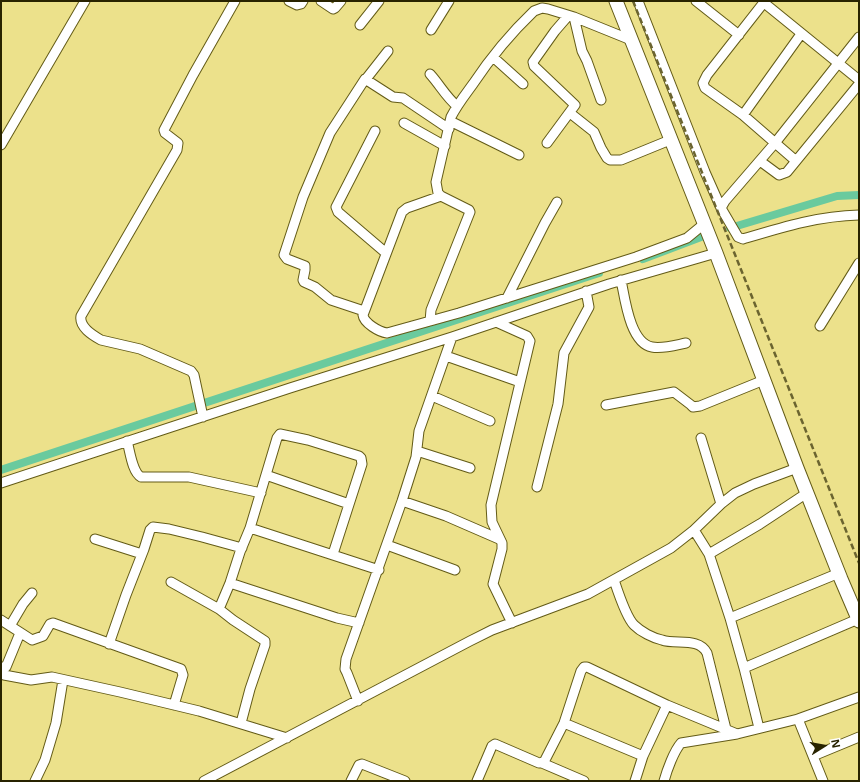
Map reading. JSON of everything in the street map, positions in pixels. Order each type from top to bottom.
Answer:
[{"type":"highway","points":[[616,1],[716,253],[797,468],[859,620]]},
{"type":"street","points":[[1,145],[85,1]]},
{"type":"street","points":[[203,415],[194,375],[191,371],[140,350],[101,340],[95,337],[84,327],[81,316],[177,150],[178,143],[165,133],[164,130],[196,68],[235,1]]},
{"type":"street","points":[[289,1],[297,5],[301,4],[303,1]]},
{"type":"street","points":[[321,1],[333,9],[341,1]]},
{"type":"street","points":[[360,25],[379,1]]},
{"type":"street","points":[[431,30],[449,1]]},
{"type":"street","points":[[638,1],[705,172],[730,225],[738,237],[743,239],[810,220],[837,216],[859,215]]},
{"type":"street","points":[[696,1],[739,34]]},
{"type":"street","points":[[796,161],[743,115],[705,88],[703,83],[739,34],[764,2],[801,34],[859,80]]},
{"type":"street","points":[[430,321],[431,310],[470,212],[469,210],[441,196],[438,193],[436,182],[449,125],[457,106],[512,33],[538,8],[548,9],[631,40]]},
{"type":"street","points":[[571,17],[582,51],[601,100]]},
{"type":"street","points":[[547,143],[570,113],[574,107],[574,104],[533,64],[555,31],[571,17]]},
{"type":"street","points":[[743,115],[801,34]]},
{"type":"street","points":[[722,208],[725,201],[775,143],[859,37]]},
{"type":"street","points":[[364,311],[331,300],[315,287],[304,282],[303,280],[306,270],[305,266],[287,259],[284,256],[303,197],[330,133],[366,79],[388,52]]},
{"type":"street","points":[[493,57],[522,84]]},
{"type":"street","points":[[430,74],[440,85],[446,96],[457,106]]},
{"type":"street","points":[[366,79],[393,97],[403,98],[449,125],[519,155]]},
{"type":"street","points":[[760,160],[777,174],[781,175],[787,172],[859,84]]},
{"type":"street","points":[[570,113],[594,132],[601,148],[610,160],[621,160],[670,140]]},
{"type":"street","points":[[404,123],[445,146]]},
{"type":"street","points":[[375,131],[336,207],[338,212],[386,253]]},
{"type":"street","points":[[441,196],[402,212],[364,311],[363,318],[365,321],[385,333],[508,298],[654,250],[687,238],[705,226]]},
{"type":"street","points":[[508,298],[521,268],[557,202]]},
{"type":"street","points":[[1,483],[203,415],[452,337],[586,291],[716,253]]},
{"type":"street","points":[[820,326],[859,263]]},
{"type":"street","points":[[621,280],[630,317],[636,334],[641,341],[646,345],[653,347],[686,343]]},
{"type":"street","points":[[537,487],[558,404],[564,354],[589,308],[586,291]]},
{"type":"street","points":[[496,322],[527,336],[530,343],[491,505],[492,522],[502,548],[493,584],[512,623]]},
{"type":"street","points":[[358,701],[346,669],[346,659],[379,570],[402,501],[417,451],[419,431],[452,337]]},
{"type":"street","points":[[446,356],[520,382]]},
{"type":"street","points":[[606,405],[674,392],[693,407],[700,406],[764,380]]},
{"type":"street","points":[[432,396],[490,421]]},
{"type":"street","points":[[219,609],[250,528],[278,435],[282,433],[359,456],[361,458],[362,464],[333,554]]},
{"type":"street","points":[[701,438],[721,504]]},
{"type":"street","points":[[127,441],[138,476],[190,477],[261,493]]},
{"type":"street","points":[[417,451],[470,468]]},
{"type":"street","points":[[204,781],[492,630],[588,594],[671,548],[694,530],[721,504],[745,488],[797,468]]},
{"type":"street","points":[[266,475],[349,504]]},
{"type":"street","points":[[709,554],[760,524],[807,492]]},
{"type":"street","points":[[402,501],[446,516],[499,539]]},
{"type":"street","points":[[109,644],[150,530],[153,527],[202,537],[242,548]]},
{"type":"street","points":[[250,528],[379,570]]},
{"type":"street","points":[[694,530],[709,554],[730,618],[759,728]]},
{"type":"street","points":[[95,539],[142,554]]},
{"type":"street","points":[[387,545],[455,570]]},
{"type":"street","points":[[730,618],[839,573]]},
{"type":"street","points":[[614,580],[629,618],[636,627],[661,640],[696,643],[705,648],[726,729]]},
{"type":"street","points":[[171,582],[219,609],[265,641],[240,723]]},
{"type":"street","points":[[230,583],[337,618],[359,623]]},
{"type":"street","points":[[10,626],[23,604],[32,593]]},
{"type":"street","points":[[1,620],[30,640],[43,636],[51,623],[182,671],[183,675],[174,705]]},
{"type":"street","points":[[744,668],[859,620]]},
{"type":"street","points":[[20,633],[6,667],[2,667],[2,674],[31,680],[51,677],[174,705],[240,723],[287,738]]},
{"type":"street","points":[[542,763],[564,723],[581,671],[584,667],[587,667],[737,734]]},
{"type":"street","points":[[35,781],[45,760],[56,723],[64,680]]},
{"type":"street","points":[[664,781],[666,773],[681,743],[737,734],[798,719],[859,697]]},
{"type":"street","points":[[635,781],[643,756],[667,704]]},
{"type":"street","points":[[798,719],[823,781]]},
{"type":"street","points":[[564,723],[643,756]]},
{"type":"street","points":[[814,756],[859,737]]},
{"type":"street","points":[[477,781],[492,746],[495,744],[584,781]]},
{"type":"street","points":[[351,781],[359,765],[362,764],[405,781]]},
{"type":"waterway","points":[[730,228],[837,196],[859,195]]},
{"type":"waterway","points":[[643,259],[709,234]]},
{"type":"waterway","points":[[1,470],[599,273]]},
{"type":"railway","points":[[633,1],[859,563]]}]
